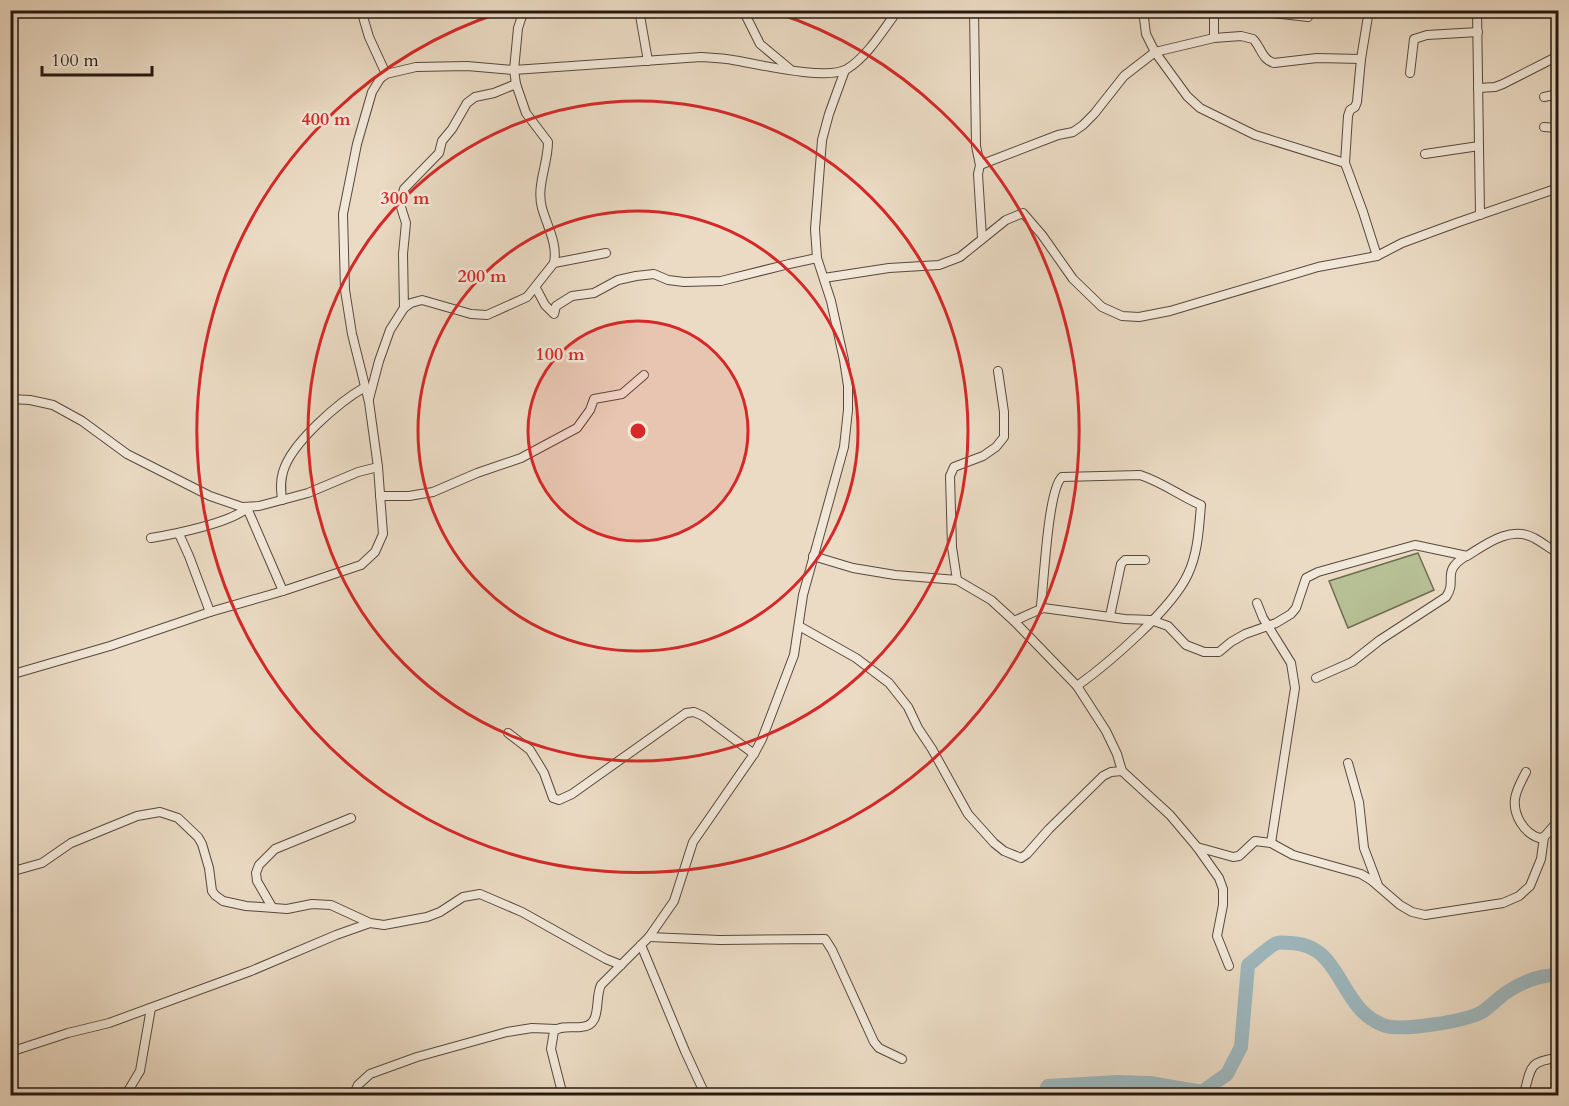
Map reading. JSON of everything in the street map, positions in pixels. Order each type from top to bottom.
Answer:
[{"type":"street","points":[[361,10],[369,37],[386,74]]},
{"type":"street","points":[[369,402],[384,346],[390,330],[404,308],[422,300],[471,314],[487,315],[527,297],[554,263],[550,227],[542,209],[540,196],[548,142],[526,113],[516,84],[514,70],[518,28],[524,10]]},
{"type":"street","points":[[639,10],[648,61]]},
{"type":"street","points":[[743,10],[760,44],[790,70]]},
{"type":"street","points":[[10,675],[110,646],[361,565],[375,552],[382,534],[378,467],[369,402],[345,290],[343,214],[355,154],[372,92],[386,74],[416,67],[514,70],[701,57],[790,70],[833,73],[845,70],[863,56],[898,10]]},
{"type":"street","points":[[974,10],[976,146],[980,165],[978,174],[982,238]]},
{"type":"street","points":[[1143,10],[1146,34],[1155,52],[1187,96],[1200,108],[1255,135],[1345,163]]},
{"type":"street","points":[[1214,10],[1214,38]]},
{"type":"street","points":[[1246,10],[1308,17]]},
{"type":"street","points":[[1370,10],[1361,59],[1357,102],[1348,116],[1345,163],[1377,256]]},
{"type":"street","points":[[1477,10],[1480,215]]},
{"type":"street","points":[[1410,73],[1414,39],[1428,35],[1478,32]]},
{"type":"street","points":[[980,165],[1058,135],[1073,132],[1083,125],[1124,76],[1155,52],[1214,38],[1248,37],[1256,42],[1269,62],[1274,63],[1317,58],[1361,59]]},
{"type":"street","points":[[1478,88],[1503,84],[1558,56]]},
{"type":"street","points":[[353,1095],[358,1085],[370,1074],[417,1057],[507,1032],[532,1028],[588,1027],[592,1024],[595,1020],[599,990],[604,982],[649,937],[674,901],[696,837],[716,812],[762,739],[794,655],[803,595],[844,447],[848,386],[844,360],[817,258],[814,229],[822,140],[845,70]]},
{"type":"street","points":[[404,308],[403,254],[406,223],[400,204],[404,189],[439,153],[442,141],[467,103],[475,97],[494,93],[516,84]]},
{"type":"street","points":[[1544,97],[1558,94]]},
{"type":"street","points":[[1544,127],[1558,128]]},
{"type":"street","points":[[1425,154],[1479,146]]},
{"type":"street","points":[[824,278],[889,268],[939,266],[960,257],[1006,220],[1023,213],[1084,291],[1102,307],[1132,318],[1170,311],[1318,267],[1377,256],[1402,243],[1558,188]]},
{"type":"street","points":[[554,263],[606,253]]},
{"type":"street","points":[[536,288],[545,305],[554,314],[556,306],[572,296],[594,293],[618,280],[636,276],[654,274],[675,282],[721,282],[817,258]]},
{"type":"street","points":[[957,580],[952,547],[950,476],[954,467],[983,456],[996,447],[1004,437],[1004,412],[998,371]]},
{"type":"street","points":[[380,495],[409,496],[433,492],[477,473],[521,458],[577,428],[590,410],[594,399],[622,394],[644,375]]},
{"type":"street","points":[[282,500],[280,485],[283,471],[291,456],[339,403],[365,387]]},
{"type":"street","points":[[10,399],[53,405],[82,421],[127,454],[218,500],[247,508],[282,500],[378,467]]},
{"type":"street","points":[[1043,608],[1041,604],[1049,518],[1058,480],[1065,476],[1140,475],[1202,505],[1195,555],[1189,573],[1179,590],[1151,620],[1077,686]]},
{"type":"street","points":[[247,508],[283,591]]},
{"type":"street","points":[[150,538],[179,534],[239,515],[247,508]]},
{"type":"street","points":[[1317,678],[1352,662],[1354,658],[1380,640],[1446,597],[1450,590],[1452,567],[1500,537],[1518,532],[1532,536],[1558,553]]},
{"type":"street","points":[[179,534],[210,612]]},
{"type":"street","points":[[1014,621],[1043,608],[1125,619],[1151,620],[1168,626],[1186,645],[1214,653],[1245,634],[1283,620],[1291,614],[1296,608],[1303,582],[1312,574],[1415,545],[1467,556]]},
{"type":"street","points":[[813,556],[863,570],[957,580],[991,600],[1014,621],[1077,686],[1106,731],[1122,771],[1154,799],[1197,847],[1220,879],[1223,889],[1223,905],[1217,936],[1229,966]]},
{"type":"street","points":[[1110,616],[1121,564],[1125,560],[1145,560]]},
{"type":"street","points":[[1257,603],[1267,625],[1291,663],[1295,688],[1271,843]]},
{"type":"street","points":[[799,626],[856,658],[894,689],[908,707],[968,814],[994,843],[1011,855],[1021,858],[1027,854],[1103,776],[1111,772],[1122,771]]},
{"type":"street","points":[[508,733],[530,750],[544,773],[553,798],[559,800],[572,794],[686,713],[694,712],[703,716],[754,754]]},
{"type":"street","points":[[1348,763],[1359,802],[1364,848],[1380,888]]},
{"type":"street","points":[[1526,772],[1515,800],[1516,810],[1522,827],[1539,838],[1544,837]]},
{"type":"street","points":[[10,872],[42,863],[71,843],[137,816],[160,812],[178,818],[198,837],[209,868],[212,891],[218,898],[235,905],[287,909],[312,904],[331,905],[370,923]]},
{"type":"street","points":[[272,908],[257,881],[256,873],[266,857],[275,849],[351,818]]},
{"type":"street","points":[[1197,847],[1233,857],[1239,856],[1255,841],[1271,843],[1293,855],[1361,874],[1400,905],[1412,912],[1425,915],[1503,903],[1519,896],[1530,886],[1541,859],[1544,837],[1558,821]]},
{"type":"street","points":[[10,1052],[68,1033],[109,1023],[151,1008],[260,968],[370,923],[392,924],[427,918],[463,897],[480,894],[522,912],[621,965]]},
{"type":"street","points":[[649,937],[709,940],[825,939],[874,1042],[879,1048],[902,1059]]},
{"type":"street","points":[[641,945],[703,1090],[710,1095]]},
{"type":"street","points":[[125,1095],[140,1071],[151,1008]]},
{"type":"street","points":[[556,1029],[551,1049],[563,1095]]},
{"type":"street","points":[[1524,1094],[1530,1068],[1542,1060],[1558,1058]]},
{"type":"green space","points":[[1418,553],[1434,590],[1348,628],[1329,581]]},
{"type":"waterway","points":[[1043,1096],[1048,1086],[1118,1082],[1150,1083],[1202,1092],[1227,1074],[1241,1047],[1248,965],[1277,943],[1308,946],[1321,954],[1368,1017],[1391,1027],[1433,1025],[1462,1019],[1482,1012],[1519,985],[1538,978],[1558,975]]}]
